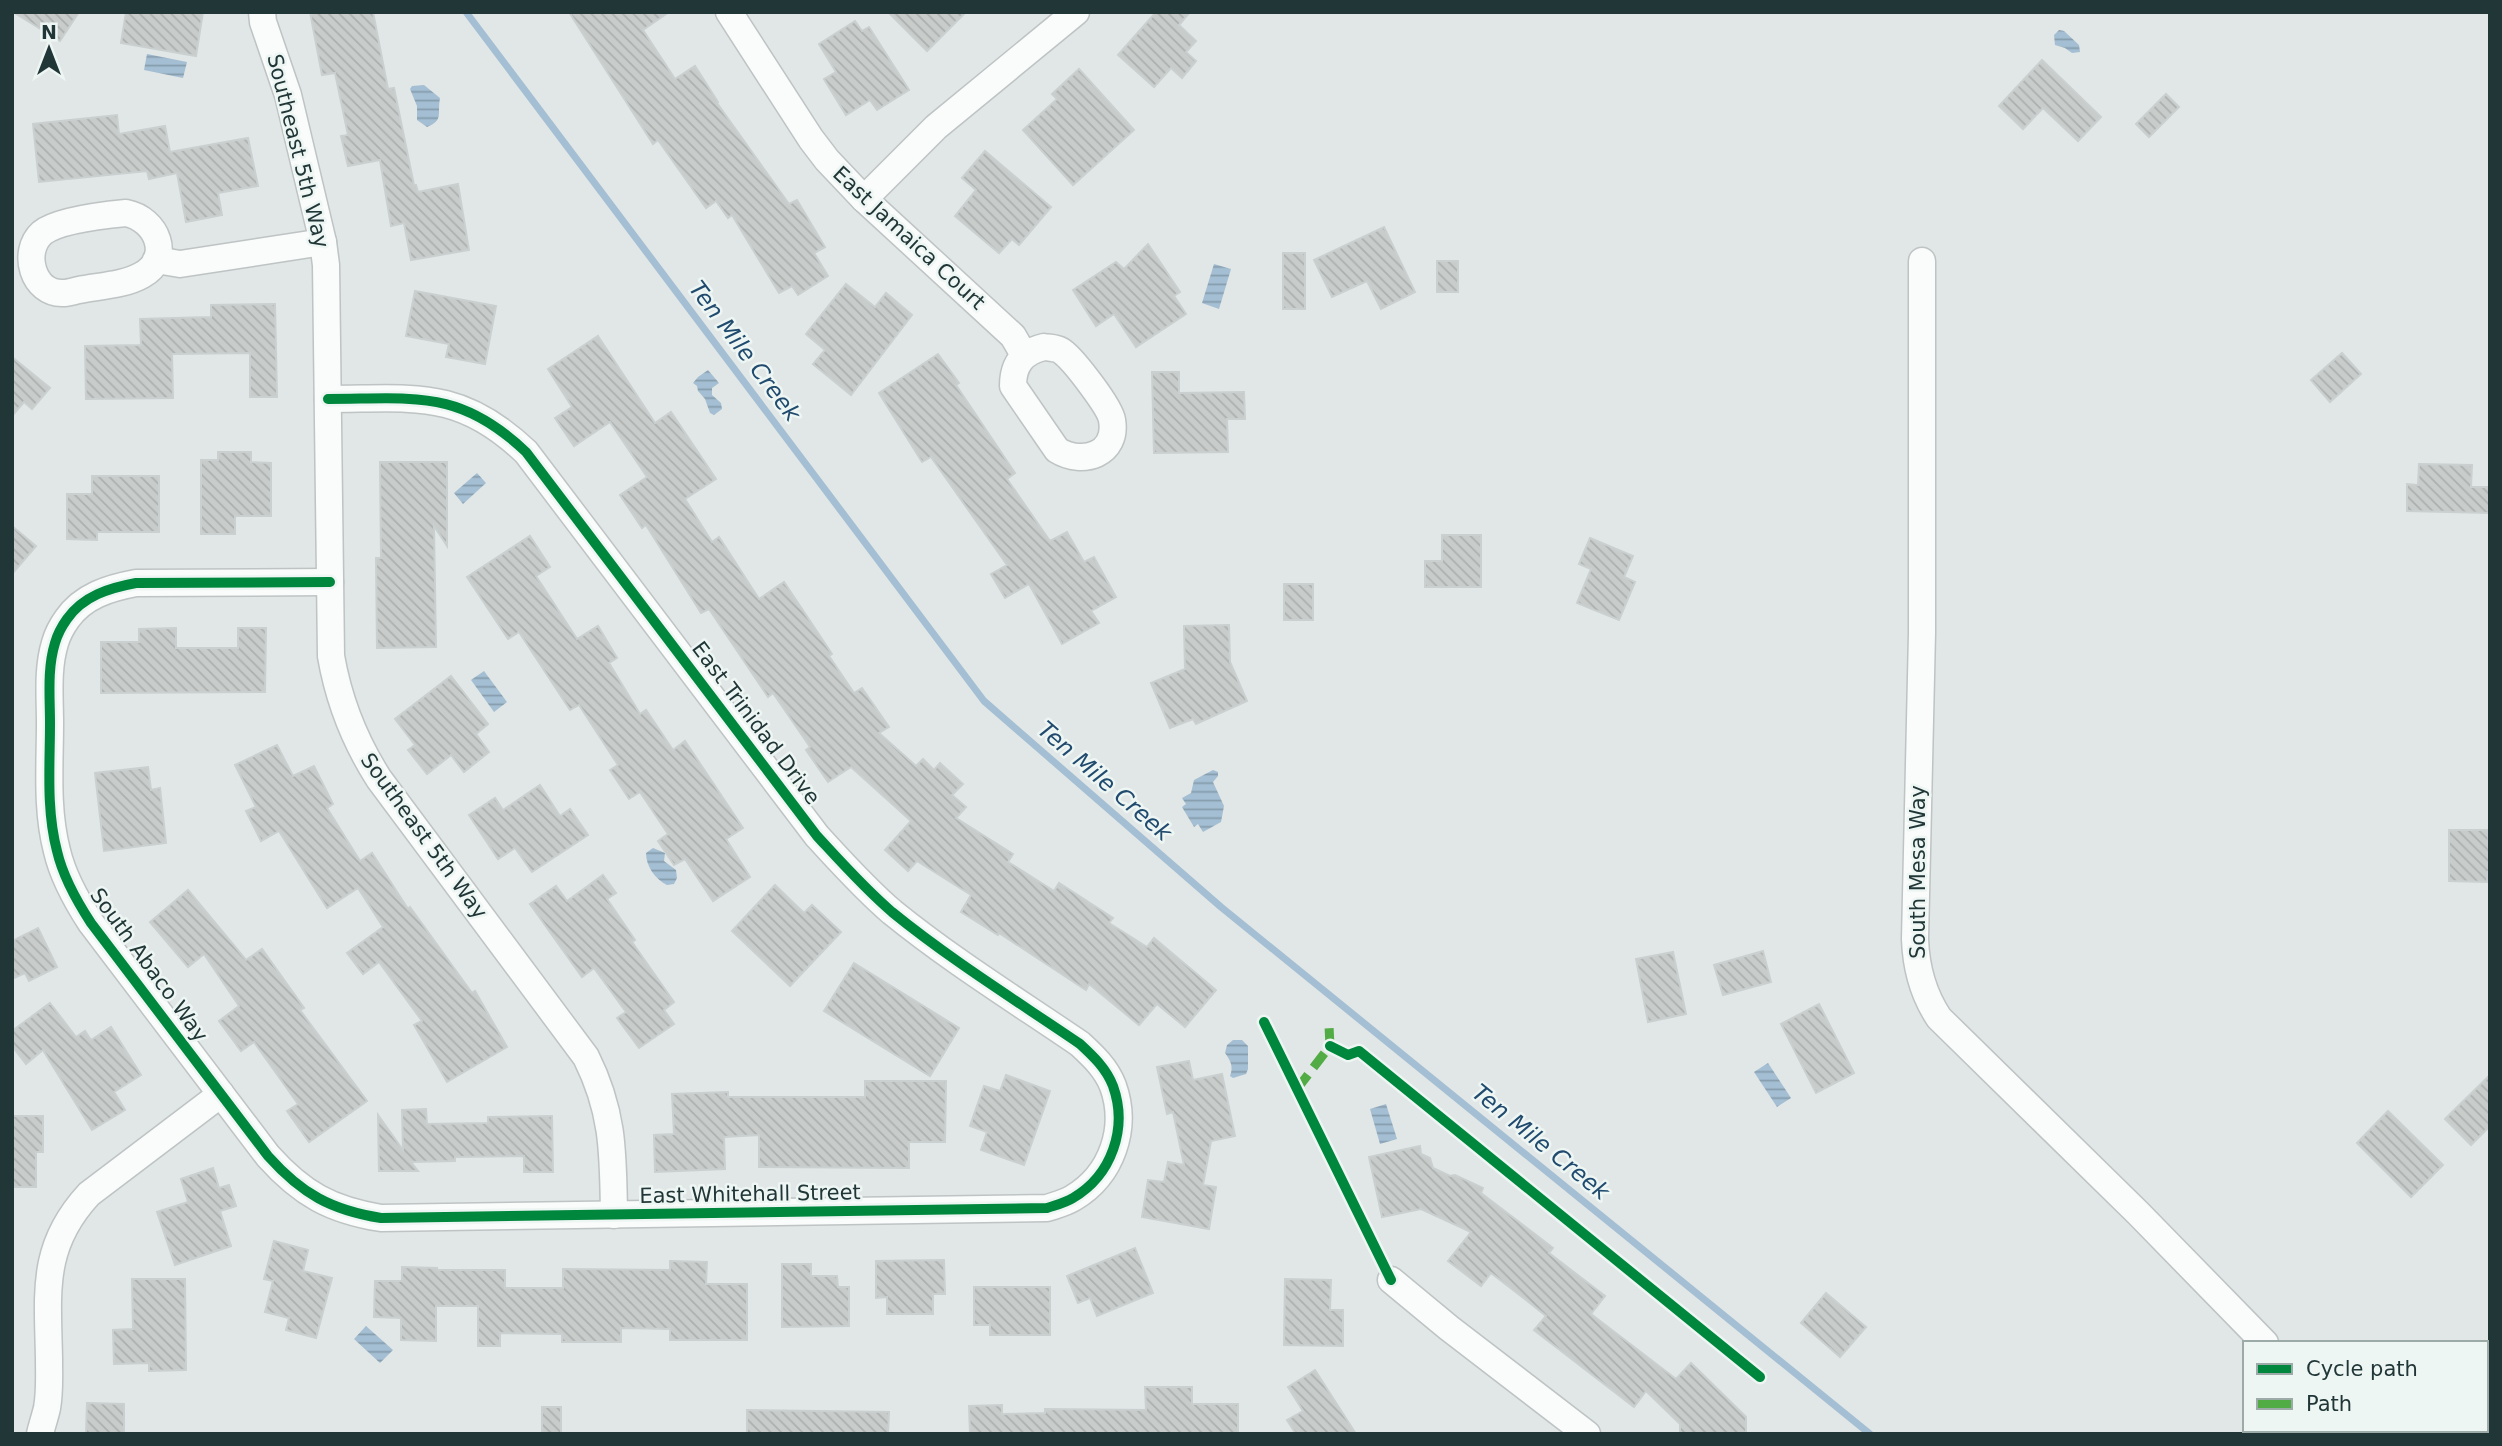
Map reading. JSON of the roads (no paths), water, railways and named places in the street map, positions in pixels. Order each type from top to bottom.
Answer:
[{"type":"street","name":"Southeast 5th Way","points":[[262,12],[288,95],[326,265],[331,656],[336,683],[352,734],[379,779],[586,1057],[598,1080],[611,1131],[614,1215]]},
{"type":"street","name":"East Jamaica Court","points":[[729,12],[827,160],[864,199],[1013,336],[1024,355]]},
{"type":"street","points":[[864,199],[936,127],[1076,12]]},
{"type":"street","points":[[126,213],[144,219],[152,226],[157,238],[156,260],[146,273],[132,279],[63,293],[49,289],[37,279],[31,257],[38,238],[50,228],[126,213]]},
{"type":"street","points":[[156,260],[180,264],[323,242]]},
{"type":"street","name":"South Mesa Way","points":[[1922,261],[1922,633],[1915,939],[1919,977],[1931,1007],[1939,1018],[2138,1213],[2263,1341]]},
{"type":"street","name":"East Trinidad Drive","points":[[328,399],[434,401],[460,407],[484,418],[516,442],[817,836],[852,874],[890,910],[932,943],[1080,1044],[1098,1061],[1112,1084],[1119,1110],[1117,1136]]},
{"type":"street","name":"South Abaco Way","points":[[330,582],[136,583],[110,588],[87,600],[68,618],[55,641],[50,668],[50,799],[57,852],[65,877],[76,901],[91,923],[285,1176],[306,1193],[347,1211]]},
{"type":"street","points":[[40,1434],[47,1408],[49,1385],[48,1286],[51,1259],[60,1235],[74,1211],[89,1194],[220,1094]]},
{"type":"street","name":"East Whitehall Street","points":[[347,1211],[381,1218],[1048,1208],[1072,1199],[1093,1183],[1109,1162],[1117,1136]]},
{"type":"street","points":[[1391,1280],[1587,1434]]},
{"type":"water","points":[[2059,30],[2064,31],[2079,45],[2080,52],[2072,53],[2055,45],[2054,35]]},
{"type":"water","points":[[147,54],[187,62],[183,78],[144,70]]},
{"type":"water","points":[[424,85],[440,98],[438,119],[427,127],[417,120],[417,106],[410,89],[412,86]]},
{"type":"water","points":[[1214,264],[1231,269],[1219,309],[1202,303]]},
{"type":"water","points":[[708,370],[719,383],[712,388],[712,395],[721,403],[722,409],[714,415],[710,413],[705,399],[693,383]]},
{"type":"water","points":[[477,473],[486,483],[463,504],[454,493]]},
{"type":"water","points":[[484,671],[507,702],[494,712],[471,680]]},
{"type":"water","points":[[1213,770],[1218,772],[1213,782],[1224,806],[1221,822],[1203,832],[1198,824],[1194,827],[1182,807],[1186,804],[1182,798],[1191,793],[1194,780]]},
{"type":"water","points":[[653,848],[665,853],[664,861],[676,870],[677,878],[674,884],[667,885],[652,872],[646,853]]},
{"type":"water","points":[[1233,1040],[1242,1040],[1248,1046],[1248,1069],[1246,1074],[1233,1078],[1230,1076],[1231,1063],[1225,1053],[1227,1045]]},
{"type":"water","points":[[1768,1063],[1791,1098],[1777,1107],[1754,1072]]},
{"type":"water","points":[[1386,1104],[1397,1139],[1380,1144],[1370,1109]]},
{"type":"water","points":[[366,1326],[393,1350],[380,1363],[354,1339]]},
{"type":"waterway","name":"Ten Mile Creek","points":[[466,12],[984,701],[1221,907],[1870,1434]]}]
